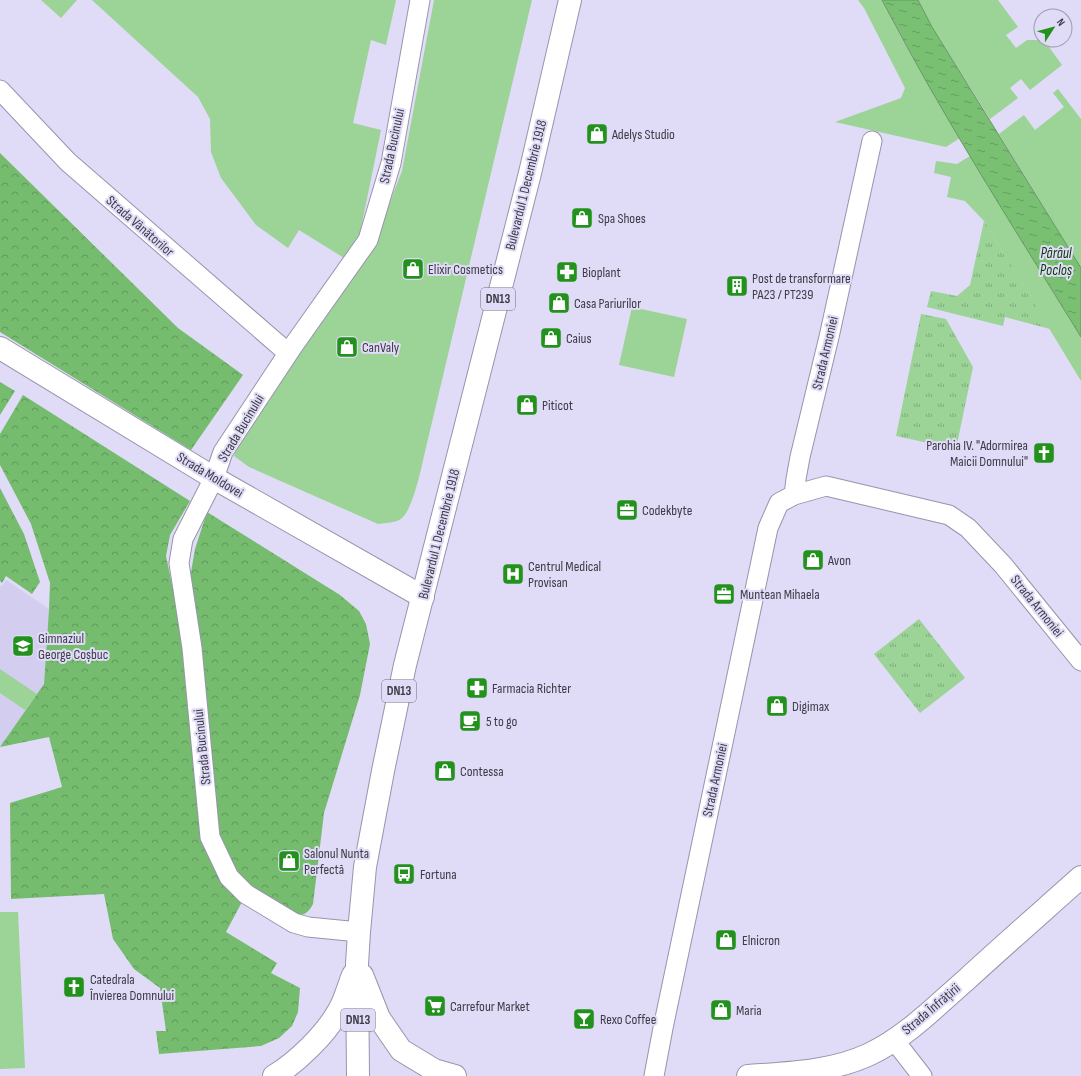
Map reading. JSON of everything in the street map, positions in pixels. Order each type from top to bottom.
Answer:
[{"type":"main road","name":"Bulevardul 1 Decembrie 1918","points":[[358,1076],[357,964],[359,932],[365,867],[381,778],[405,665],[532,167],[570,0]]},
{"type":"main road","name":"Strada Moldovei","points":[[0,348],[214,478],[423,597]]},
{"type":"main road","name":"Strada Înfrățirii","points":[[748,1076],[800,1072],[838,1066],[870,1054],[894,1040],[923,1018],[1081,877]]},
{"type":"main road","points":[[274,1076],[295,1061],[321,1035],[338,1012],[357,964]]},
{"type":"main road","points":[[357,964],[379,1018],[401,1050],[434,1070],[455,1076]]},
{"type":"street","name":"Strada Bucinului","points":[[359,932],[308,928],[294,923],[246,894],[229,877],[210,837],[192,648],[179,563],[183,539],[214,478],[223,452],[288,353],[368,240],[391,163],[420,0]]},
{"type":"street","name":"Strada Vânătorilor","points":[[0,90],[68,162],[288,353]]},
{"type":"street","name":"Strada Armoniei","points":[[794,495],[800,457],[829,337],[872,141]]},
{"type":"street","name":"Strada Armoniei","points":[[654,1076],[768,528],[779,503],[794,495],[826,486],[949,515],[968,528],[1003,565],[1081,661]]},
{"type":"street","points":[[894,1040],[922,1076]]},
{"type":"shaded area","name":"Gimnaziul George Coșbuc","points":[[6,580],[49,609],[44,684],[0,747],[0,585],[2,586]]},
{"type":"green space","points":[[41,0],[77,0],[61,18]]},
{"type":"green space","points":[[92,0],[396,0],[386,45],[371,40],[353,123],[381,130],[360,233],[344,258],[299,230],[288,248],[256,225],[221,178],[211,152],[210,119],[198,97]]},
{"type":"green space","points":[[434,0],[532,0],[415,493],[407,512],[400,520],[378,524],[249,467],[234,456],[240,439],[377,235],[402,171]]},
{"type":"green space","points":[[858,0],[882,0],[903,41],[960,138],[946,147],[835,122],[901,98],[905,88],[864,8]]},
{"type":"green space","points":[[918,0],[998,0],[1018,27],[1006,35],[1016,48],[1027,40],[1033,40],[1033,48],[1050,48],[1062,65],[1030,90],[1021,79],[1010,88],[1018,98],[990,119],[932,27]]},
{"type":"green space","points":[[1058,89],[1081,119],[1081,268],[999,134],[1024,115],[1035,130],[1064,107],[1053,93]]},
{"type":"green space","points":[[0,153],[178,328],[243,375],[191,450],[0,332]]},
{"type":"green space","points":[[970,156],[1081,337],[1081,381],[984,221],[965,201],[947,197],[951,177],[934,173],[936,161],[957,164]]},
{"type":"green space","points":[[984,221],[1050,329],[1005,317],[1003,326],[927,307],[931,291],[957,296],[970,285]]},
{"type":"green space","points":[[632,307],[687,319],[674,377],[619,365]]},
{"type":"green space","points":[[921,314],[946,319],[973,367],[956,449],[896,436]]},
{"type":"green space","points":[[0,382],[15,391],[0,415]]},
{"type":"green space","points":[[23,395],[190,501],[170,535],[166,556],[184,642],[203,839],[243,900],[226,932],[277,963],[271,973],[300,988],[298,1012],[292,1026],[279,1038],[261,1046],[159,1054],[156,1031],[166,1031],[160,988],[134,969],[113,939],[104,894],[11,899],[10,803],[62,787],[49,737],[0,747],[44,684],[49,609],[50,583],[31,524],[0,465],[0,434]]},
{"type":"green space","points":[[0,488],[24,534],[40,582],[32,594],[6,576],[2,583],[0,581]]},
{"type":"green space","points":[[207,512],[340,595],[359,611],[366,624],[370,644],[360,695],[324,813],[313,904],[308,912],[301,915],[293,913],[275,903],[239,876],[230,862],[219,834],[190,578],[195,549]]},
{"type":"green space","points":[[919,619],[965,678],[920,713],[874,654]]},
{"type":"green space","points":[[0,669],[37,694],[25,710],[0,693]]},
{"type":"green space","points":[[0,912],[18,912],[25,1068],[0,1069]]},
{"type":"water","name":"Pârâul Pocloș","points":[[882,0],[918,0],[932,27],[1081,268],[1081,337],[953,128]]},
{"type":"place","name":"Adelys Studio","points":[[597,134]]},
{"type":"place","name":"Spa Shoes","points":[[582,218]]},
{"type":"place","name":"Elixir Cosmetics","points":[[413,269]]},
{"type":"place","name":"Bioplant","points":[[567,272]]},
{"type":"place","name":"Post de transformare PA23 / PT239","points":[[737,286]]},
{"type":"place","name":"Casa Pariurilor","points":[[559,303]]},
{"type":"place","name":"Caius","points":[[551,338]]},
{"type":"place","name":"CanValy","points":[[347,347]]},
{"type":"place","name":"Piticot","points":[[527,405]]},
{"type":"place","name":"Parohia IV. \"Adormirea Maicii Domnului\"","points":[[1044,453]]},
{"type":"place","name":"Codekbyte","points":[[627,510]]},
{"type":"place","name":"Avon","points":[[813,560]]},
{"type":"place","name":"Centrul Medical Provisan","points":[[513,574]]},
{"type":"place","name":"Muntean Mihaela","points":[[724,594]]},
{"type":"place","name":"Gimnaziul George Coșbuc","points":[[23,646]]},
{"type":"place","name":"Farmacia Richter","points":[[477,688]]},
{"type":"place","name":"Digimax","points":[[777,706]]},
{"type":"place","name":"5 to go","points":[[470,721]]},
{"type":"place","name":"Contessa","points":[[445,771]]},
{"type":"place","name":"Salonul Nunta Perfectă","points":[[289,861]]},
{"type":"place","name":"Fortuna","points":[[404,874]]},
{"type":"place","name":"Elnicron","points":[[726,940]]},
{"type":"place","name":"Catedrala Învierea Domnului","points":[[74,987]]},
{"type":"place","name":"Carrefour Market","points":[[435,1006]]},
{"type":"place","name":"Maria","points":[[721,1010]]},
{"type":"place","name":"Rexo Coffee","points":[[584,1019]]}]
